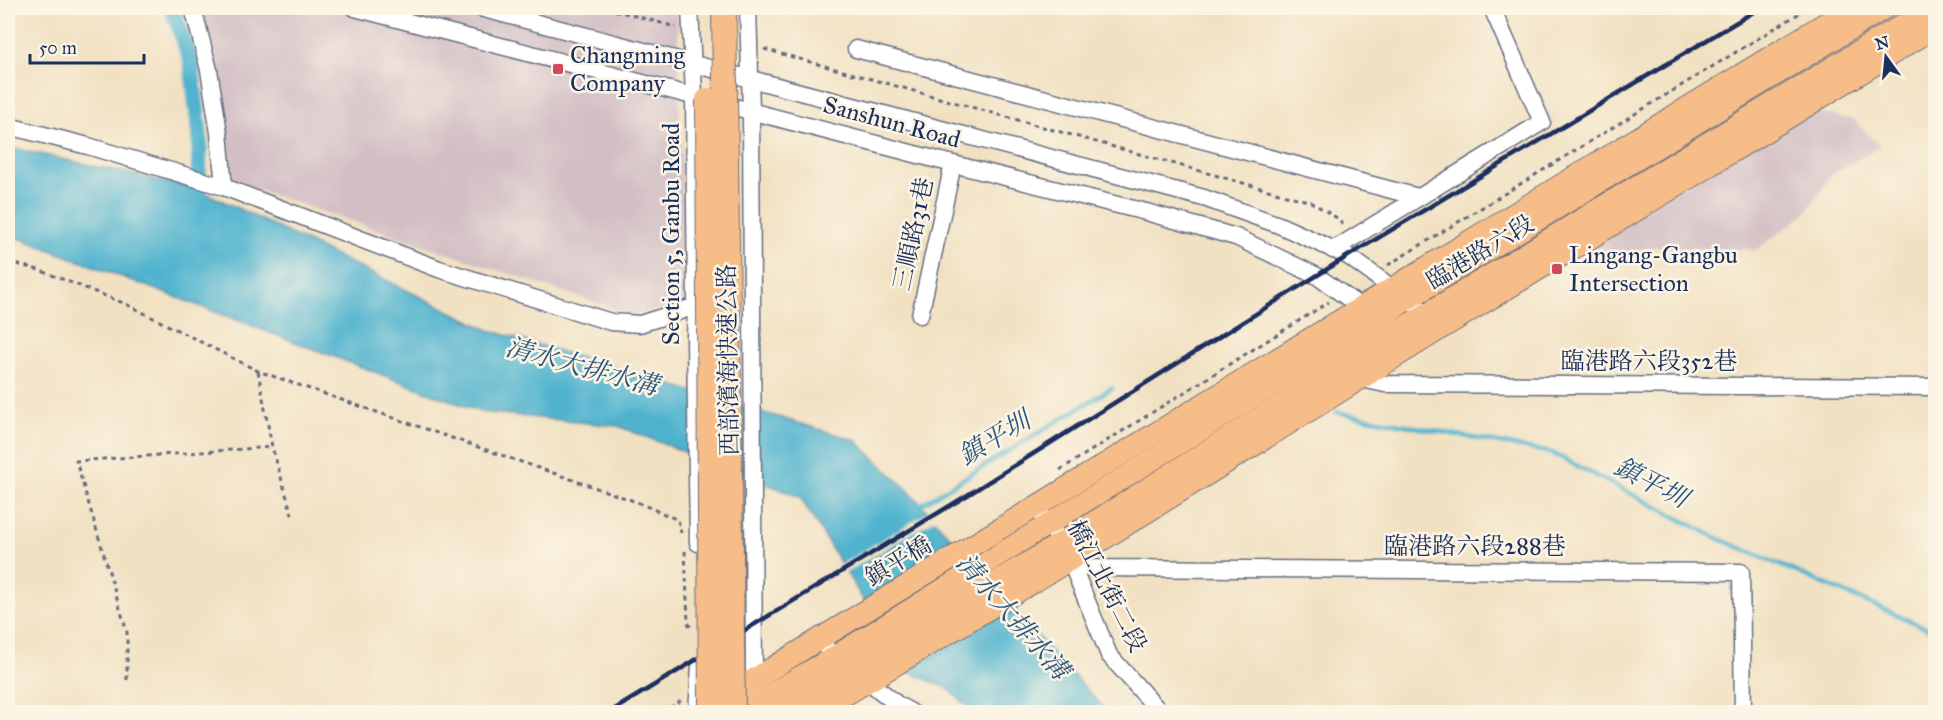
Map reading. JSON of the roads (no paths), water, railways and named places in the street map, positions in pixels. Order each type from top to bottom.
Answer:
[{"type":"highway","name":"西部濱海快速公路","points":[[708,8],[711,712]]},
{"type":"highway","name":"西部濱海快速公路","points":[[724,8],[745,710]]},
{"type":"main road","name":"臨港路六段","points":[[1042,516],[1378,320],[1400,293],[1850,8]]},
{"type":"main road","name":"臨港路六段","points":[[1042,516],[1360,307],[1400,293],[1885,8]]},
{"type":"main road","name":"臨港路六段","points":[[1064,552],[1362,379],[1413,346],[1437,320],[1900,15],[1930,8]]},
{"type":"main road","name":"臨港路六段","points":[[1064,552],[1395,333],[1437,320],[1932,32]]},
{"type":"main road","name":"鎮平橋","points":[[819,639],[1042,516]]},
{"type":"main road","name":"鎮平橋","points":[[834,657],[1042,516]]},
{"type":"main road","points":[[778,712],[860,675],[1064,552]]},
{"type":"main road","points":[[698,712],[819,639]]},
{"type":"main road","points":[[745,710],[834,657]]},
{"type":"main road","points":[[817,712],[860,675]]},
{"type":"street","points":[[193,8],[209,70],[219,133],[224,187]]},
{"type":"street","name":"Sanshun Road","points":[[355,8],[1236,237],[1317,276],[1413,346]]},
{"type":"street","name":"Sanshun Road","points":[[480,8],[1204,198],[1279,225],[1348,256],[1437,320]]},
{"type":"street","name":"Section 5, Ganbu Road","points":[[690,8],[694,95],[696,306],[692,548],[700,642],[698,712]]},
{"type":"street","points":[[745,710],[753,679],[751,110],[748,8]]},
{"type":"street","points":[[1333,250],[1352,236],[1542,122],[1492,8]]},
{"type":"street","points":[[1900,15],[1932,32]]},
{"type":"street","points":[[856,49],[1418,197]]},
{"type":"street","points":[[8,126],[88,146],[224,187],[439,269],[611,322],[640,324],[696,306]]},
{"type":"street","name":"三順路31巷","points":[[920,315],[953,164]]},
{"type":"street","name":"臨港路六段352巷","points":[[1362,379],[1385,384],[1935,387]]},
{"type":"street","name":"橋江北街二段","points":[[1042,516],[1064,552],[1109,655],[1160,712]]},
{"type":"street","name":"臨港路六段288巷","points":[[1064,552],[1091,568],[1741,572],[1743,712]]},
{"type":"street","points":[[819,639],[834,657],[898,705],[911,712]]},
{"type":"water","name":"清水大排水溝","points":[[8,147],[198,189],[489,330],[855,440],[910,492],[1108,712],[974,712],[947,688],[907,671],[800,497],[618,426],[481,412],[8,234]]},
{"type":"waterway","points":[[172,8],[191,61],[200,138],[198,189]]},
{"type":"waterway","name":"鎮平圳","points":[[917,507],[1112,388]]},
{"type":"waterway","name":"鎮平圳","points":[[1336,412],[1552,453],[1715,537],[1936,632]]},
{"type":"railway","points":[[610,712],[966,496],[1348,256],[1760,8]]},
{"type":"place","name":"Changming Company","points":[[558,69]]},
{"type":"place","name":"Lingang-Gangbu Intersection","points":[[1557,269]]}]
